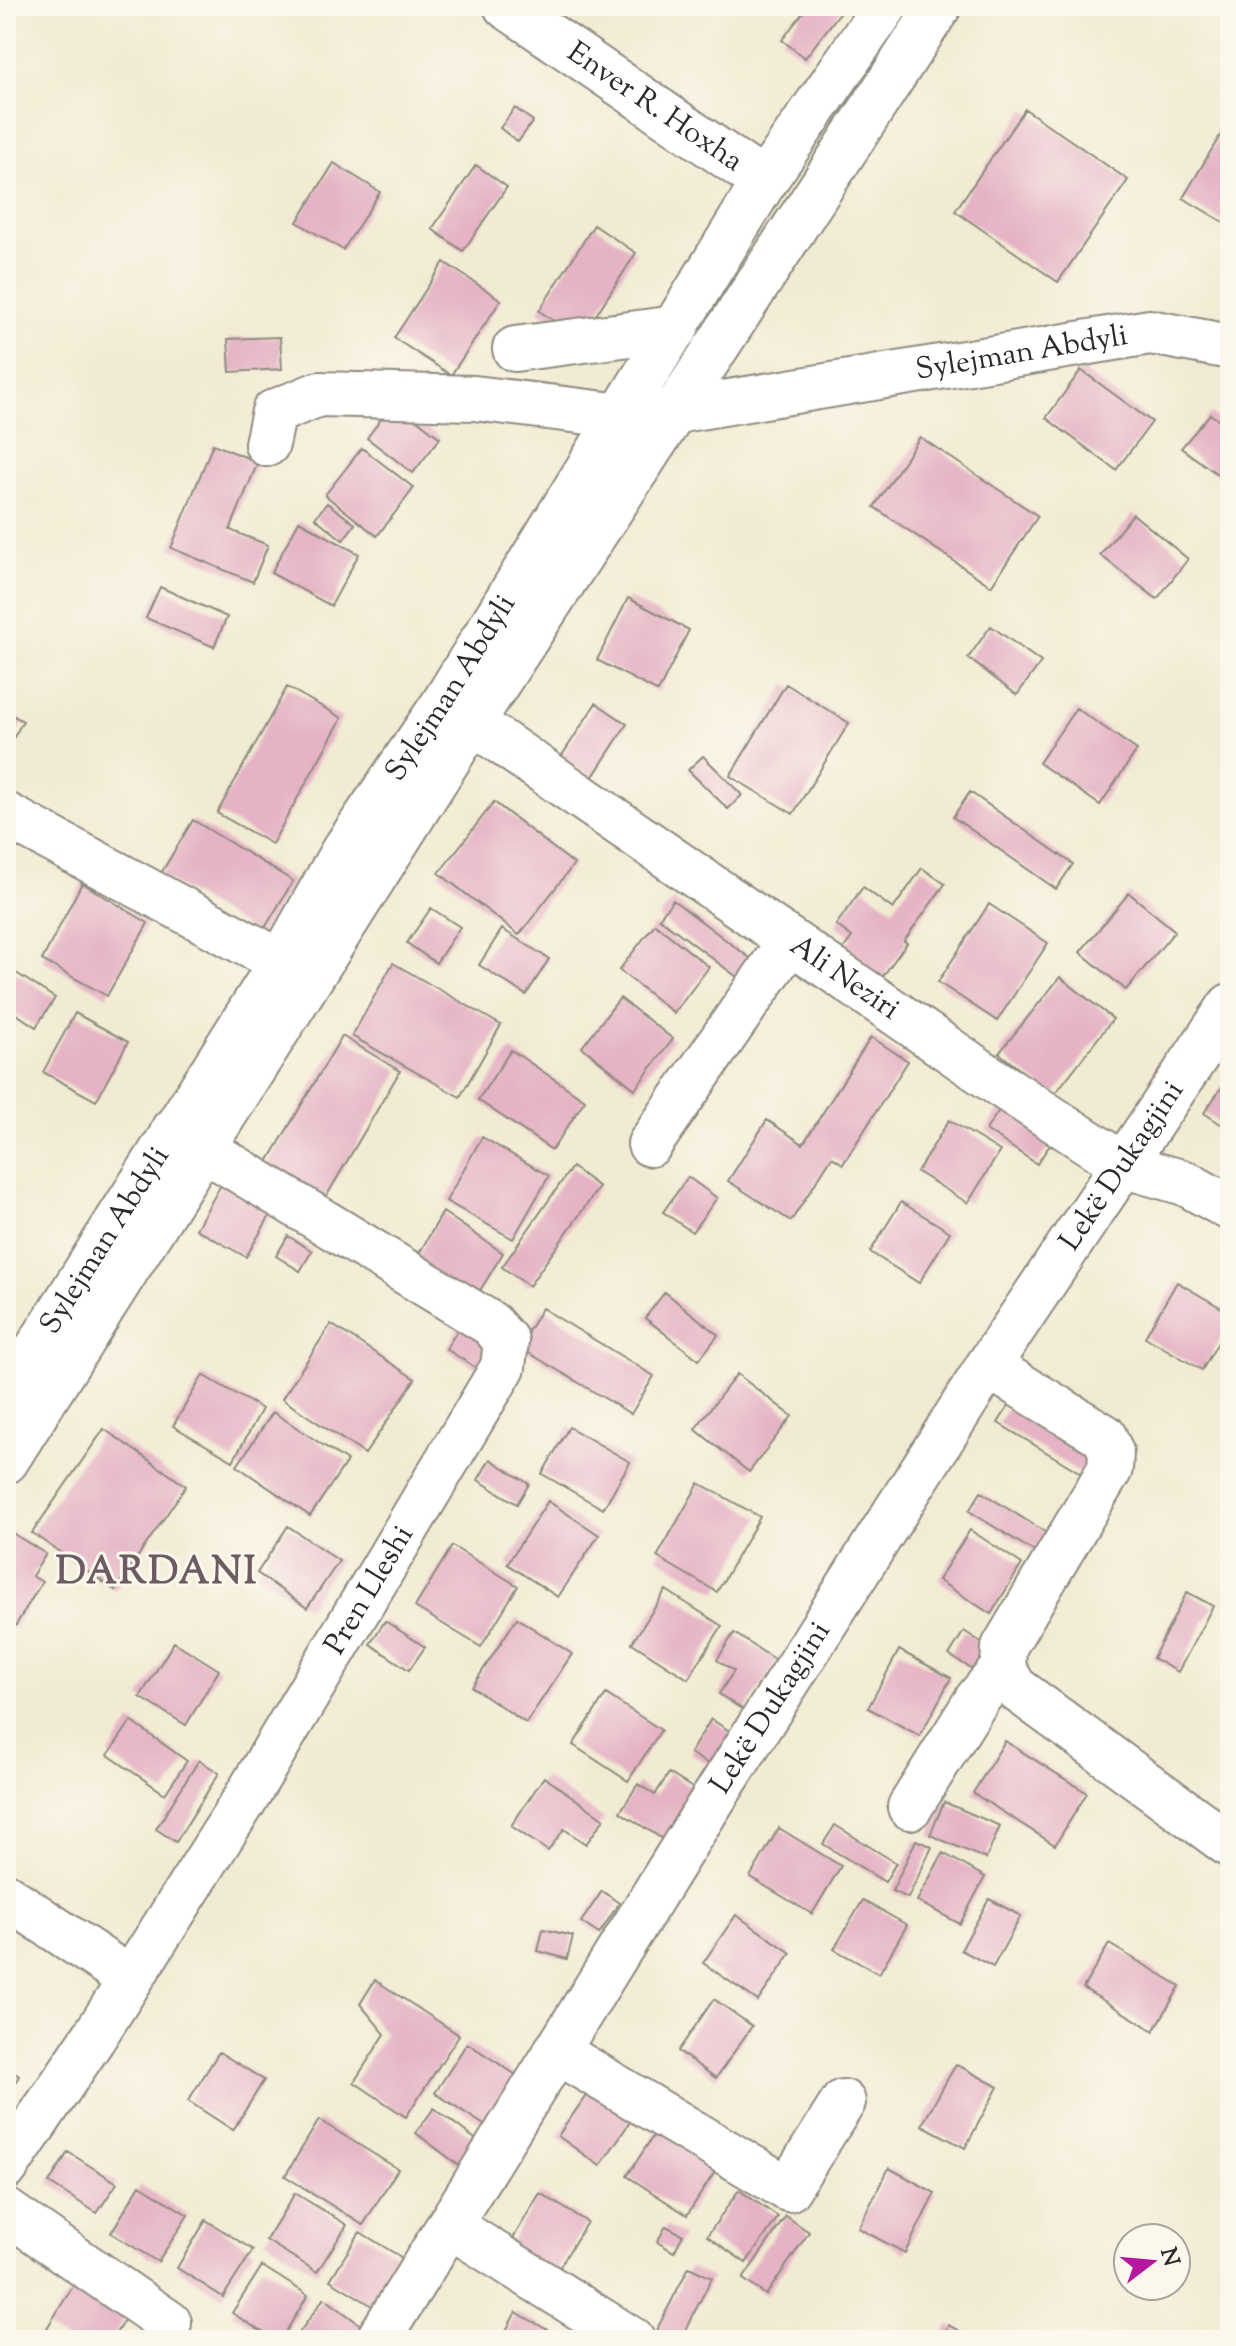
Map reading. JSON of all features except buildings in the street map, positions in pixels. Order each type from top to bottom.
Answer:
[{"type":"street","name":"Enver R. Hoxha","points":[[506,6],[764,182]]},
{"type":"street","name":"Sylejman Abdyli","points":[[6,1398],[188,1139],[342,853],[444,703],[764,182],[885,6]]},
{"type":"street","points":[[6,1461],[188,1139],[472,722],[939,6]]},
{"type":"street","points":[[515,349],[676,328]]},
{"type":"street","name":"Sylejman Abdyli","points":[[267,444],[274,412],[319,394],[474,398],[622,416],[675,411],[1150,332],[1230,347]]},
{"type":"street","name":"Ali Neziri","points":[[472,722],[993,1080],[1125,1166],[1185,1183],[1230,1208]]},
{"type":"street","points":[[6,815],[281,962]]},
{"type":"street","points":[[650,1144],[790,941]]},
{"type":"street","name":"Lekë Dukagjini","points":[[378,2340],[556,2051],[988,1366],[1230,1006]]},
{"type":"street","name":"Pren Lleshi","points":[[6,2167],[244,1801],[503,1367],[506,1341],[491,1324],[188,1139]]},
{"type":"street","points":[[988,1366],[1104,1436],[1111,1452],[1110,1469],[1004,1647],[1003,1668],[1015,1688],[1230,1845]]},
{"type":"street","points":[[910,1807],[978,1698],[1003,1668]]},
{"type":"street","points":[[6,1896],[130,1979]]},
{"type":"street","points":[[556,2051],[788,2189],[843,2102]]},
{"type":"street","points":[[6,2211],[169,2323]]},
{"type":"street","points":[[449,2225],[632,2340]]},
{"type":"district","name":"DARDANI","points":[[157,1574]]}]
